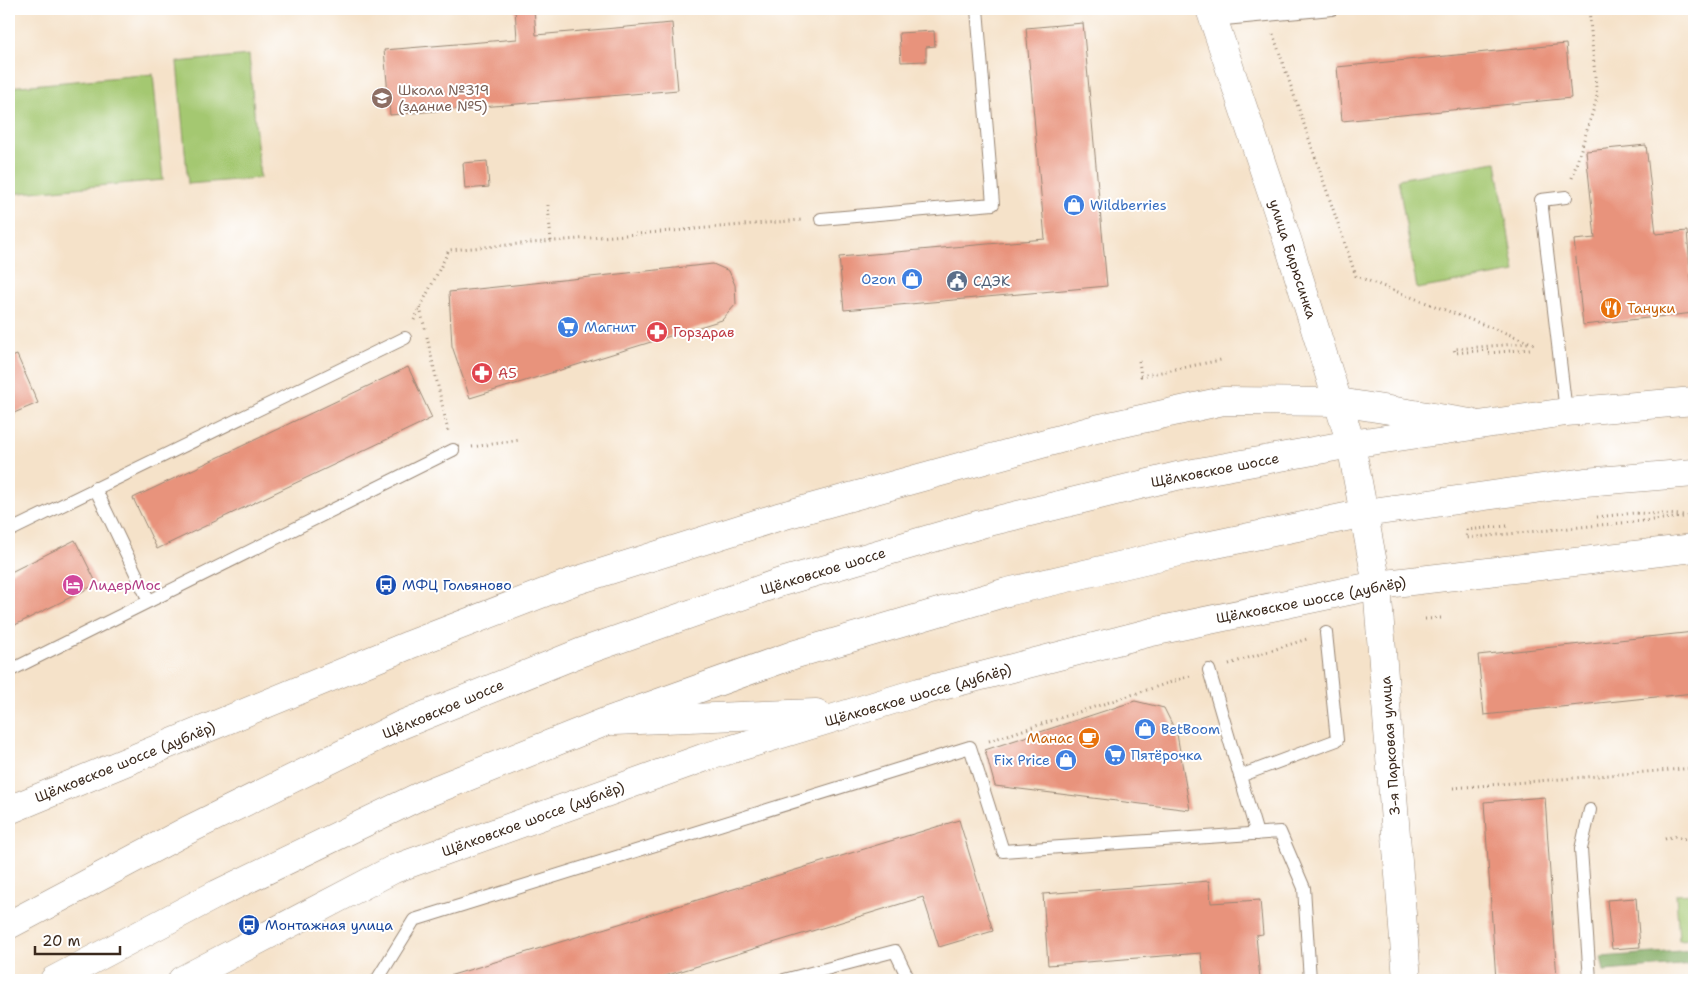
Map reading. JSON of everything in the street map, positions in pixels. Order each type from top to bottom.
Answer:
[{"type":"main road","name":"улица Бирюсинка","points":[[1212,14],[1339,402],[1351,444],[1365,513]]},
{"type":"main road","name":"Щёлковское шоссе (дублёр)","points":[[9,810],[410,645],[572,582],[778,517],[1096,429],[1223,401],[1339,402],[1480,425]]},
{"type":"main road","name":"Щёлковское шоссе","points":[[9,925],[188,830],[401,725],[582,652],[778,583],[981,524],[1177,476],[1351,444],[1566,412],[1694,401]]},
{"type":"main road","points":[[54,980],[217,894],[422,795],[605,722],[796,654],[1007,592],[1187,550],[1365,513],[1585,482],[1694,473]]},
{"type":"main road","name":"3-я Парковая улица","points":[[1365,513],[1377,584],[1407,980]]},
{"type":"main road","name":"Щёлковское шоссе (дублёр)","points":[[182,980],[394,869],[704,758],[919,692],[1152,632],[1377,584],[1694,548]]},
{"type":"main road","points":[[605,722],[855,712]]},
{"type":"lane","points":[[821,219],[993,204],[976,9]]},
{"type":"lane","points":[[1212,14],[1267,15],[1332,9]]},
{"type":"lane","points":[[1566,197],[1541,200],[1566,412]]},
{"type":"lane","points":[[9,530],[405,338]]},
{"type":"lane","points":[[9,670],[453,450]]},
{"type":"lane","points":[[95,488],[150,601]]},
{"type":"lane","points":[[1240,776],[1337,740],[1326,633]]},
{"type":"lane","points":[[1209,670],[1257,834]]},
{"type":"lane","points":[[376,980],[414,920],[970,746],[1003,851],[1280,832],[1304,888],[1310,980]]},
{"type":"lane","points":[[1590,810],[1581,849],[1590,980]]},
{"type":"lane","points":[[784,980],[895,951],[909,980]]},
{"type":"path","points":[[1566,197],[1597,98],[1589,9]]},
{"type":"path","points":[[1267,15],[1356,276],[1544,348]]},
{"type":"path","points":[[548,205],[551,241]]},
{"type":"path","points":[[405,338],[449,250],[821,219]]},
{"type":"path","points":[[420,308],[453,450],[520,440]]},
{"type":"path","points":[[1529,343],[1454,349],[1455,353],[1530,349]]},
{"type":"path","points":[[1139,361],[1141,376],[1221,360]]},
{"type":"path","points":[[1597,517],[1634,513],[1694,516]]},
{"type":"path","points":[[1507,526],[1467,530],[1466,538],[1694,516]]},
{"type":"path","points":[[1425,620],[1442,618]]},
{"type":"path","points":[[970,746],[1326,633]]},
{"type":"path","points":[[1454,788],[1694,768]]},
{"type":"path","points":[[1666,839],[1674,836],[1694,841]]},
{"type":"green space","points":[[249,55],[260,178],[188,184],[177,62]]},
{"type":"green space","points":[[153,74],[163,180],[9,194],[9,87]]},
{"type":"green space","points":[[1496,162],[1515,272],[1417,289],[1398,179]]},
{"type":"green space","points":[[1694,893],[1694,939],[1679,940],[1676,894]]},
{"type":"green space","points":[[1694,950],[1694,964],[1604,971],[1601,957]]},
{"type":"building","points":[[515,9],[534,9],[536,35],[672,23],[678,90],[390,115],[384,50],[517,39]]},
{"type":"building","points":[[1083,23],[1107,286],[844,310],[839,257],[1045,239],[1026,28]]},
{"type":"building","points":[[934,31],[935,46],[926,47],[926,61],[901,62],[899,33]]},
{"type":"building","points":[[1566,44],[1571,98],[1342,121],[1337,67]]},
{"type":"building","points":[[1646,145],[1656,234],[1687,231],[1694,313],[1583,325],[1574,240],[1595,238],[1586,151]]},
{"type":"building","points":[[487,161],[489,187],[465,189],[463,163]]},
{"type":"building","points":[[713,264],[729,271],[735,285],[736,304],[722,320],[470,398],[452,346],[449,292]]},
{"type":"building","points":[[17,355],[38,403],[9,415],[9,358]]},
{"type":"building","points":[[408,367],[432,418],[157,549],[133,498]]},
{"type":"building","points":[[75,540],[97,584],[9,628],[9,573]]},
{"type":"building","points":[[1694,632],[1694,693],[1484,715],[1478,655]]},
{"type":"building","points":[[1135,701],[1164,708],[1177,734],[1190,810],[995,786],[985,750]]},
{"type":"building","points":[[1545,797],[1557,980],[1496,980],[1484,802]]},
{"type":"building","points":[[959,820],[993,931],[939,947],[923,897],[652,980],[436,980]]},
{"type":"building","points":[[1209,881],[1211,903],[1260,900],[1263,934],[1256,935],[1260,980],[1204,980],[1201,953],[1048,965],[1043,894]]},
{"type":"building","points":[[1636,898],[1640,947],[1612,949],[1607,900]]},
{"type":"place","name":"Школа №319 (здание №5)","points":[[382,98]]},
{"type":"place","name":"Wildberries","points":[[1074,205]]},
{"type":"place","name":"Ozon","points":[[912,279]]},
{"type":"place","name":"СДЭК","points":[[957,281]]},
{"type":"place","name":"Тануки","points":[[1611,308]]},
{"type":"place","name":"Магнит","points":[[568,327]]},
{"type":"place","name":"Горздрав","points":[[657,332]]},
{"type":"place","name":"А5","points":[[482,373]]},
{"type":"place","name":"ЛидерМос","points":[[73,585]]},
{"type":"place","name":"МФЦ Гольяново","points":[[386,585]]},
{"type":"place","name":"BetBoom","points":[[1145,729]]},
{"type":"place","name":"Манас","points":[[1089,738]]},
{"type":"place","name":"Пятёрочка","points":[[1115,755]]},
{"type":"place","name":"Fix Price","points":[[1066,760]]},
{"type":"place","name":"Монтажная улица","points":[[249,925]]}]
